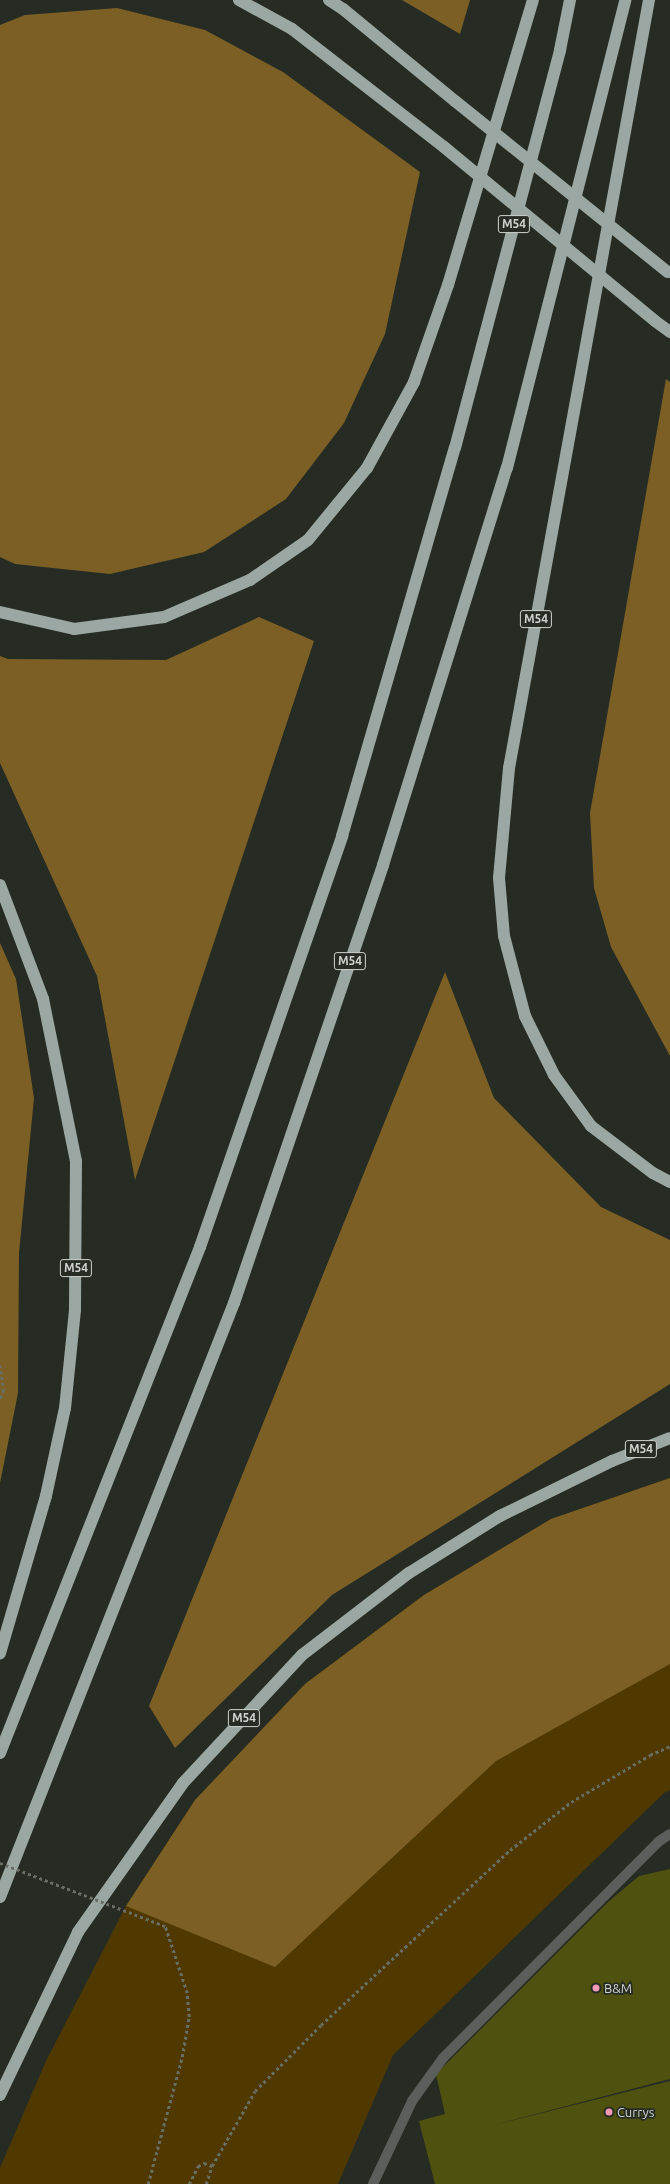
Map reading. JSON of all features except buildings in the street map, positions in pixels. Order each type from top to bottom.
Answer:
[{"type":"highway","name":"M54","points":[[239,0],[292,29],[444,147],[670,332]]},
{"type":"highway","points":[[329,0],[343,9],[669,273]]},
{"type":"highway","points":[[0,612],[74,629],[164,617],[250,580],[308,540],[367,468],[414,382],[448,285],[533,0]]},
{"type":"highway","name":"M54","points":[[0,1753],[200,1247],[342,836],[455,448],[560,50],[570,0]]},
{"type":"highway","name":"M54","points":[[0,1897],[234,1303],[383,865],[507,468],[626,0]]},
{"type":"highway","name":"M54","points":[[649,0],[508,768],[499,878],[504,936],[524,1016],[554,1074],[591,1126],[653,1173],[670,1182]]},
{"type":"highway","name":"M54","points":[[0,885],[43,999],[76,1161],[75,1310],[64,1408],[46,1496],[0,1653]]},
{"type":"highway","name":"M54","points":[[0,2095],[78,1932],[183,1783],[302,1655],[409,1573],[500,1516],[612,1461],[670,1438]]},
{"type":"lane","points":[[373,2184],[412,2101],[443,2058],[658,1842],[670,1834]]},
{"type":"path","points":[[0,1365],[4,1390],[0,1400]]},
{"type":"path","points":[[206,2184],[212,2166],[255,2091],[321,2025],[505,1855],[571,1802],[650,1755],[670,1746]]},
{"type":"path","points":[[0,1863],[165,1926],[187,1993],[189,2017],[178,2072],[148,2184]]},
{"type":"path","points":[[189,2184],[198,2166],[204,2163],[212,2166]]},
{"type":"shaded area","points":[[402,0],[470,0],[460,34]]},
{"type":"shaded area","points":[[117,8],[205,30],[283,72],[420,172],[385,334],[344,423],[286,499],[204,552],[110,574],[15,564],[0,557],[0,25],[25,15]]},
{"type":"shaded area","points":[[666,379],[670,382],[670,1056],[611,947],[594,888],[590,813]]},
{"type":"shaded area","points":[[259,617],[314,641],[135,1180],[97,976],[0,763],[0,656],[8,659],[166,660]]},
{"type":"shaded area","points":[[0,943],[16,979],[34,1098],[19,1253],[18,1393],[0,1483]]},
{"type":"shaded area","points":[[445,972],[494,1098],[601,1207],[670,1240],[670,1384],[332,1595],[175,1748],[149,1706]]},
{"type":"shaded area","points":[[670,1478],[670,1790],[664,1793],[393,2055],[338,2184],[0,2184],[0,2168],[46,2061],[126,1906],[195,1800],[305,1684],[424,1595],[551,1519]]},
{"type":"shaded area","points":[[670,1478],[670,1664],[496,1761],[275,1967],[126,1906],[195,1800],[305,1684],[424,1595],[551,1519]]},
{"type":"place","name":"B&M","points":[[596,1988]]},
{"type":"place","name":"Currys","points":[[609,2112]]}]
